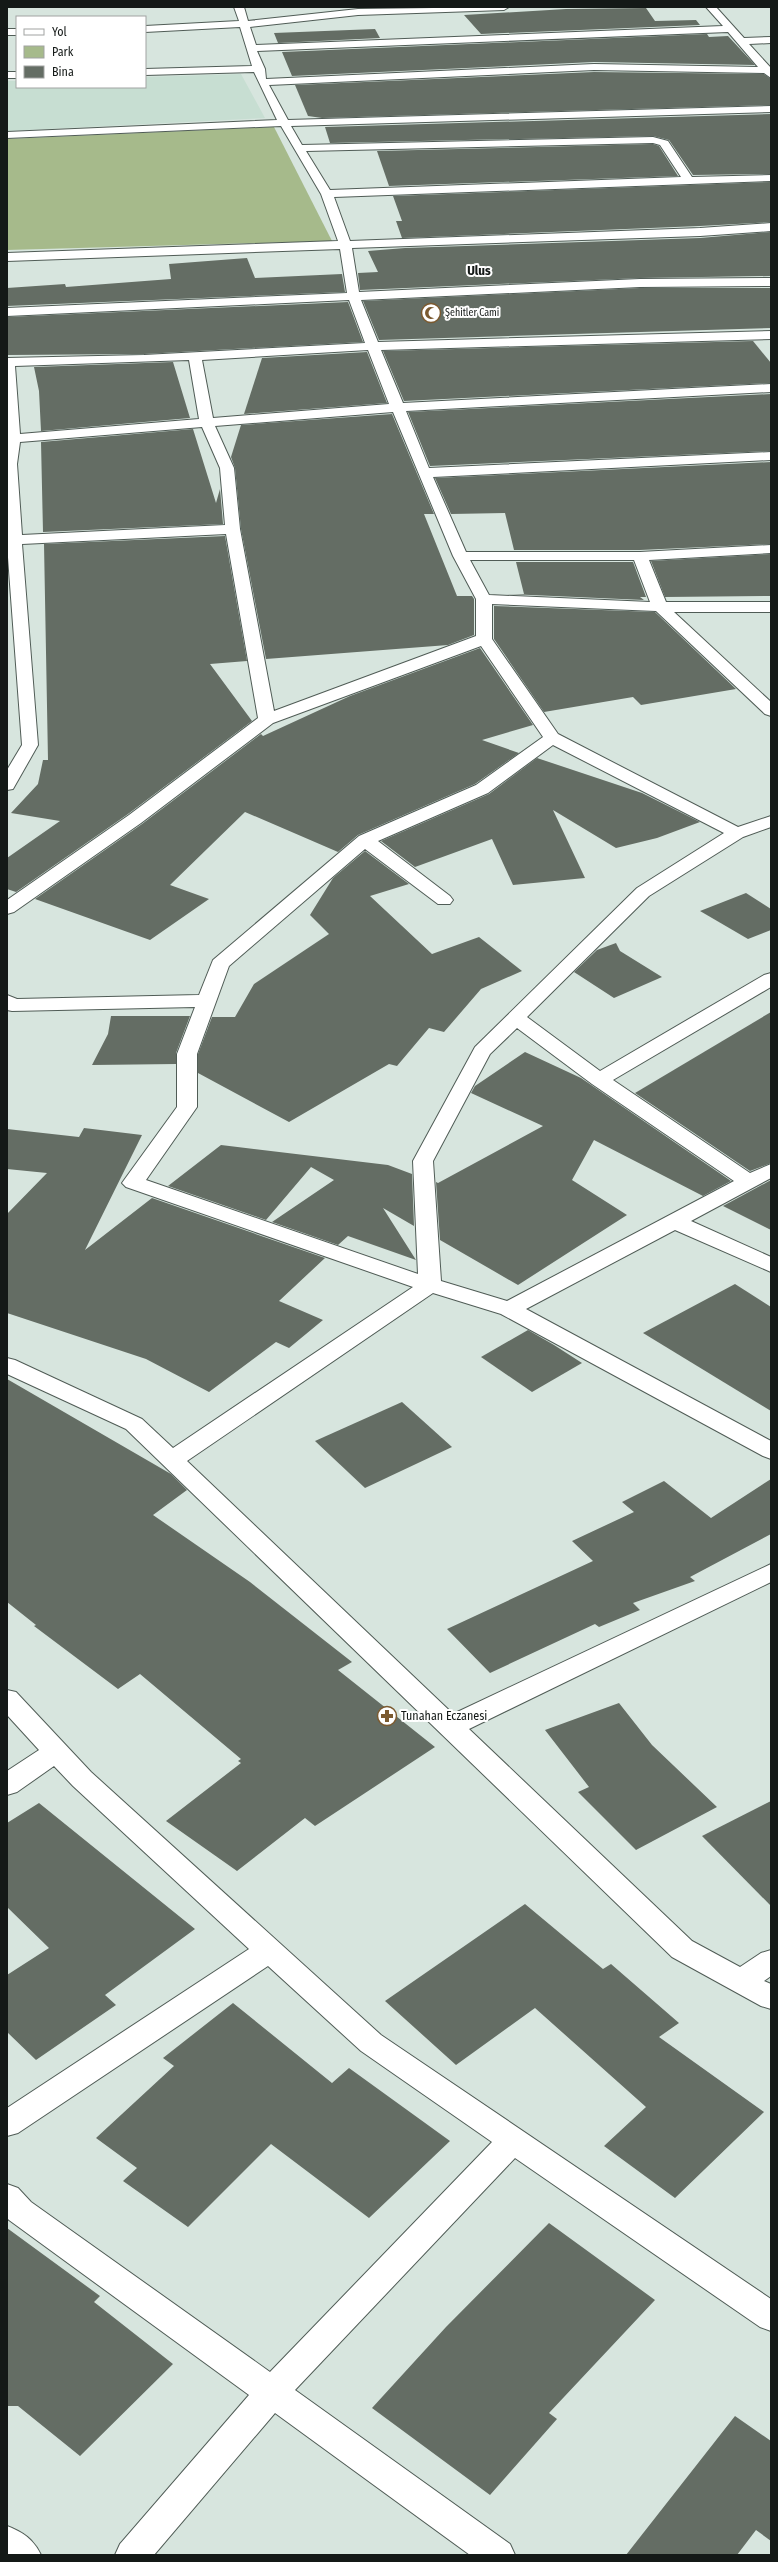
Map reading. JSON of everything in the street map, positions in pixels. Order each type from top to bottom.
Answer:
[{"type":"street","points":[[239,7],[246,24],[261,75],[298,148],[327,194],[345,245],[354,298],[424,473],[460,556],[484,599],[484,640],[552,738],[736,833]]},
{"type":"street","points":[[146,29],[246,24],[358,12],[504,7]]},
{"type":"street","points":[[711,7],[720,7]]},
{"type":"street","points":[[711,7],[769,73]]},
{"type":"street","points":[[252,48],[730,29]]},
{"type":"street","points":[[741,41],[771,40]]},
{"type":"street","points":[[146,72],[261,75],[456,75],[594,67],[769,73]]},
{"type":"street","points":[[7,135],[285,123],[512,118],[771,108]]},
{"type":"street","points":[[298,148],[653,140],[664,143],[688,179]]},
{"type":"street","points":[[327,194],[688,179],[771,178]]},
{"type":"street","points":[[7,257],[345,245],[771,227]]},
{"type":"street","points":[[7,312],[354,298],[640,283],[771,282]]},
{"type":"street","points":[[7,785],[30,745],[11,540],[8,362],[195,356],[374,346],[771,335]]},
{"type":"street","points":[[195,356],[207,423],[227,468],[233,529],[267,719]]},
{"type":"street","points":[[10,439],[398,406],[771,388]]},
{"type":"street","points":[[424,473],[771,456]]},
{"type":"street","points":[[11,540],[233,529]]},
{"type":"street","points":[[460,556],[640,556],[771,549]]},
{"type":"street","points":[[640,556],[660,607],[771,711]]},
{"type":"street","points":[[484,599],[660,607],[771,607]]},
{"type":"street","points":[[7,908],[135,819],[267,719],[484,640]]},
{"type":"street","points":[[552,738],[482,789],[365,840],[220,964],[187,1054],[187,1107],[133,1183],[430,1285],[509,1309],[771,1451]]},
{"type":"street","points":[[430,1285],[423,1161],[482,1051],[643,892],[736,833],[771,821]]},
{"type":"street","points":[[365,840],[444,900]]},
{"type":"street","points":[[599,1080],[771,979]]},
{"type":"street","points":[[7,1001],[12,1005],[206,1001]]},
{"type":"street","points":[[515,1017],[599,1080],[750,1182]]},
{"type":"street","points":[[509,1309],[771,1170]]},
{"type":"street","points":[[675,1222],[771,1265]]},
{"type":"street","points":[[172,1460],[430,1285]]},
{"type":"street","points":[[7,1365],[134,1424],[682,1949],[771,1998]]},
{"type":"street","points":[[450,1727],[771,1572]]},
{"type":"street","points":[[7,1699],[82,1778],[372,2044],[771,2317]]},
{"type":"street","points":[[7,1785],[56,1751]]},
{"type":"street","points":[[7,2124],[269,1950]]},
{"type":"street","points":[[742,1982],[771,1962]]},
{"type":"street","points":[[132,2555],[272,2392],[513,2140]]},
{"type":"street","points":[[7,2197],[20,2211],[498,2555]]},
{"type":"street","points":[[7,2542],[24,2555]]},
{"type":"shaded area","points":[[241,74],[265,118],[7,131],[7,81],[16,81],[16,88],[146,88],[146,77]]},
{"type":"green space","points":[[274,127],[332,241],[7,250],[7,139]]},
{"type":"building","points":[[646,8],[655,21],[696,20],[700,25],[481,34],[464,15],[566,9]]},
{"type":"building","points":[[375,29],[380,38],[278,43],[274,33]]},
{"type":"building","points":[[707,34],[709,37],[728,36],[755,65],[594,62],[292,76],[282,52]]},
{"type":"building","points":[[594,72],[764,74],[771,79],[771,105],[322,118],[308,116],[295,85]]},
{"type":"building","points":[[771,114],[771,174],[693,175],[669,140],[653,136],[330,143],[325,127]]},
{"type":"building","points":[[653,144],[659,146],[678,176],[389,186],[377,151]]},
{"type":"building","points":[[771,182],[771,222],[402,238],[396,221],[402,221],[393,196]]},
{"type":"building","points":[[771,232],[771,276],[640,278],[360,290],[358,273],[378,272],[368,251],[405,248],[700,238]]},
{"type":"building","points":[[247,258],[255,278],[342,274],[345,292],[7,306],[7,288],[65,284],[66,287],[171,279],[169,264]]},
{"type":"building","points":[[640,288],[771,288],[771,328],[379,340],[363,301]]},
{"type":"building","points":[[348,302],[363,342],[144,354],[7,355],[7,317]]},
{"type":"building","points":[[753,341],[771,363],[771,383],[404,401],[383,351]]},
{"type":"building","points":[[367,352],[387,403],[244,414],[262,358]]},
{"type":"building","points":[[173,362],[190,418],[41,431],[39,391],[34,367]]},
{"type":"building","points":[[771,394],[771,451],[430,466],[408,412]]},
{"type":"building","points":[[392,414],[434,514],[424,514],[457,596],[472,596],[474,599],[474,635],[448,645],[266,659],[241,529],[235,468],[231,457],[241,425]]},
{"type":"building","points":[[193,429],[216,503],[220,489],[223,524],[43,532],[41,442]]},
{"type":"building","points":[[771,462],[771,544],[640,550],[514,550],[505,513],[451,514],[435,478]]},
{"type":"building","points":[[225,536],[247,661],[210,664],[252,721],[128,814],[16,892],[7,889],[7,858],[60,821],[11,813],[38,784],[43,760],[48,760],[44,544]]},
{"type":"building","points":[[771,554],[771,596],[665,597],[651,561]]},
{"type":"building","points":[[516,562],[633,562],[646,597],[640,597],[644,600],[507,594],[524,594]]},
{"type":"building","points":[[494,606],[655,612],[736,689],[641,705],[633,697],[544,712],[494,639]]},
{"type":"building","points":[[480,648],[533,725],[482,740],[519,753],[475,784],[358,835],[338,852],[245,812],[170,885],[209,899],[150,940],[35,899],[142,824],[261,734],[263,736],[350,696]]},
{"type":"building","points":[[537,758],[642,793],[700,822],[657,838],[616,848],[553,810],[585,878],[513,885],[492,839],[415,867],[381,841],[489,794]]},
{"type":"building","points":[[365,851],[409,884],[370,896],[432,954],[479,937],[522,971],[481,989],[444,1032],[429,1028],[397,1066],[389,1064],[289,1122],[198,1073],[198,1054],[212,1017],[235,1017],[254,984],[329,934],[310,915],[333,878]]},
{"type":"building","points":[[746,893],[771,909],[771,930],[748,939],[700,911]]},
{"type":"building","points":[[616,943],[620,951],[662,977],[614,998],[574,972],[597,950]]},
{"type":"building","points":[[771,1012],[771,1163],[750,1171],[635,1093]]},
{"type":"building","points":[[111,1016],[190,1016],[176,1053],[176,1064],[92,1065],[108,1034]]},
{"type":"building","points":[[525,1052],[581,1078],[731,1181],[703,1196],[594,1140],[572,1180],[627,1215],[518,1285],[440,1240],[436,1182],[438,1183],[543,1126],[471,1093],[475,1086]]},
{"type":"building","points":[[84,1128],[142,1135],[85,1250],[152,1198],[325,1258],[279,1301],[323,1320],[289,1348],[276,1342],[209,1392],[146,1359],[7,1313],[7,1214],[47,1173],[7,1169],[7,1129],[79,1137]]},
{"type":"building","points":[[221,1145],[388,1165],[412,1174],[414,1226],[383,1208],[416,1260],[348,1236],[338,1245],[272,1222],[334,1180],[311,1167],[266,1220],[168,1186]]},
{"type":"building","points":[[771,1180],[771,1230],[723,1206]]},
{"type":"building","points":[[735,1284],[771,1307],[771,1411],[643,1333]]},
{"type":"building","points":[[528,1330],[582,1363],[532,1392],[481,1357]]},
{"type":"building","points":[[7,1379],[171,1474],[187,1490],[153,1515],[250,1582],[352,1662],[338,1670],[435,1747],[315,1826],[305,1818],[237,1871],[166,1821],[241,1763],[238,1761],[241,1759],[140,1674],[118,1689],[34,1626],[36,1625],[7,1602]]},
{"type":"building","points":[[402,1402],[452,1447],[365,1488],[315,1441]]},
{"type":"building","points":[[771,1479],[771,1534],[690,1577],[695,1581],[633,1603],[640,1610],[599,1627],[595,1624],[490,1673],[447,1629],[593,1561],[572,1541],[634,1512],[622,1502],[664,1481],[711,1518]]},
{"type":"building","points":[[619,1703],[652,1745],[717,1807],[636,1850],[578,1792],[589,1787],[545,1730]]},
{"type":"building","points":[[771,1801],[771,1906],[702,1836]]},
{"type":"building","points":[[39,1803],[195,1929],[105,1995],[116,2005],[36,2060],[7,2032],[7,1975],[49,1948],[7,1907],[7,1823]]},
{"type":"building","points":[[525,1904],[603,1969],[611,1964],[679,2023],[659,2037],[764,2112],[675,2198],[604,2146],[646,2107],[535,2008],[456,2065],[385,2001]]},
{"type":"building","points":[[233,2003],[332,2083],[349,2068],[450,2141],[369,2218],[271,2144],[188,2227],[123,2181],[137,2168],[96,2138],[174,2066],[163,2058]]},
{"type":"building","points":[[549,2223],[655,2300],[549,2413],[557,2419],[490,2495],[372,2408],[446,2327]]},
{"type":"building","points":[[7,2228],[100,2296],[94,2302],[173,2364],[80,2456],[18,2406],[7,2406]]},
{"type":"building","points":[[735,2416],[771,2441],[771,2541],[756,2530],[737,2555],[626,2555]]},
{"type":"place","name":"Şehitler Cami","points":[[431,313]]},
{"type":"place","name":"Tunahan Eczanesi","points":[[387,1716]]},
{"type":"district","name":"Ulus","points":[[479,270]]}]
